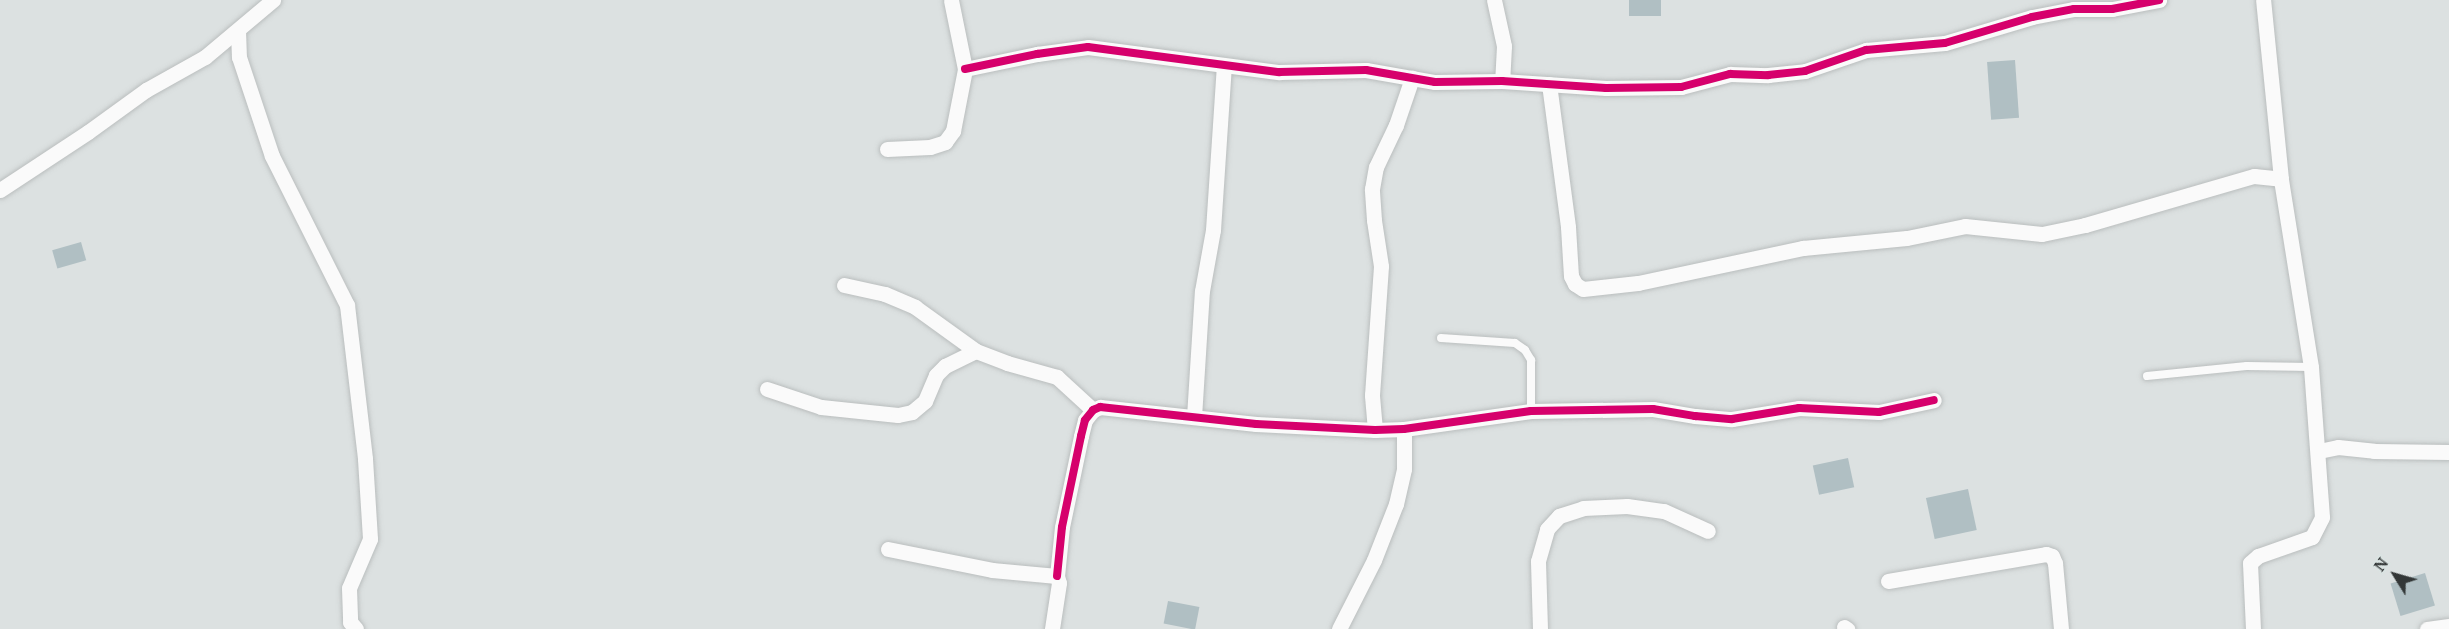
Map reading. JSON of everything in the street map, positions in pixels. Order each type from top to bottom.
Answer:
[{"type":"street","points":[[0,190],[88,132],[146,90],[205,57],[273,0]]},
{"type":"street","points":[[887,148],[930,147],[945,142],[953,131],[965,69],[951,0]]},
{"type":"street","points":[[1494,0],[1504,46],[1502,81]]},
{"type":"street","points":[[965,69],[1037,54],[1088,47],[1280,72],[1366,70],[1436,82],[1502,81],[1606,88],[1681,87],[1731,74],[1788,74],[1805,71],[1866,50],[1945,43],[2032,17],[2074,9],[2112,9],[2159,0]]},
{"type":"street","points":[[2253,629],[2250,563],[2258,556],[2312,537],[2322,518],[2316,458],[2319,451],[2311,367],[2281,179],[2263,0]]},
{"type":"street","points":[[238,30],[239,57],[272,156],[347,304],[365,459],[370,539],[349,588],[350,622],[356,629]]},
{"type":"street","points":[[1194,417],[1202,291],[1213,230],[1224,66]]},
{"type":"street","points":[[1375,429],[1372,395],[1381,266],[1372,189],[1376,167],[1396,125],[1412,78]]},
{"type":"street","points":[[1549,84],[1569,227],[1571,276],[1575,284],[1583,289],[1638,283],[1803,248],[1907,238],[1965,226],[2042,234],[2085,225],[2254,176],[2281,179]]},
{"type":"street","points":[[844,285],[885,294],[915,307],[976,351],[1007,363],[1057,377],[1094,410]]},
{"type":"street","points":[[767,390],[821,407],[898,415],[912,412],[925,401],[936,375],[945,366],[976,351]]},
{"type":"street","points":[[1052,629],[1059,583],[1057,576],[1062,527],[1081,436],[1085,420],[1100,407],[1256,424],[1404,429],[1531,411],[1653,409],[1695,416],[1732,418],[1799,408],[1879,412],[1934,400]]},
{"type":"street","points":[[1339,629],[1374,560],[1396,504],[1404,469],[1404,429]]},
{"type":"street","points":[[2319,451],[2338,447],[2374,451],[2449,453]]},
{"type":"street","points":[[1540,629],[1538,561],[1547,529],[1559,516],[1583,508],[1627,506],[1664,511],[1708,531]]},
{"type":"street","points":[[888,549],[992,570],[1057,576]]},
{"type":"street","points":[[1888,581],[2046,554],[2052,556],[2055,563],[2061,629]]},
{"type":"street","points":[[2427,629],[2449,626]]},
{"type":"lane","points":[[1441,338],[1515,343],[1525,350],[1531,360],[1531,411]]},
{"type":"lane","points":[[2146,376],[2247,366],[2311,367]]},
{"type":"building","points":[[1629,0],[1661,0],[1661,16],[1629,16]]},
{"type":"building","points":[[2015,60],[2019,118],[1991,120],[1987,62]]},
{"type":"building","points":[[81,242],[86,260],[57,269],[52,250]]},
{"type":"building","points":[[1848,458],[1854,487],[1819,495],[1813,465]]},
{"type":"building","points":[[1968,489],[1977,530],[1935,539],[1926,498]]},
{"type":"building","points":[[2425,573],[2435,606],[2401,616],[2391,584]]},
{"type":"building","points":[[1168,601],[1199,607],[1195,629],[1164,624]]},
{"type":"cycle path","points":[[965,69],[1037,54],[1088,47],[1279,72],[1366,70],[1435,82],[1502,81],[1606,88],[1681,87],[1730,74],[1768,75],[1805,71],[1866,50],[1945,43],[2032,17],[2074,9],[2112,9],[2159,0]]},
{"type":"cycle path","points":[[1057,576],[1062,527],[1085,420],[1093,410],[1100,407],[1256,424],[1375,430],[1404,429],[1531,411],[1653,409],[1732,419],[1799,408],[1879,412],[1934,400]]}]
